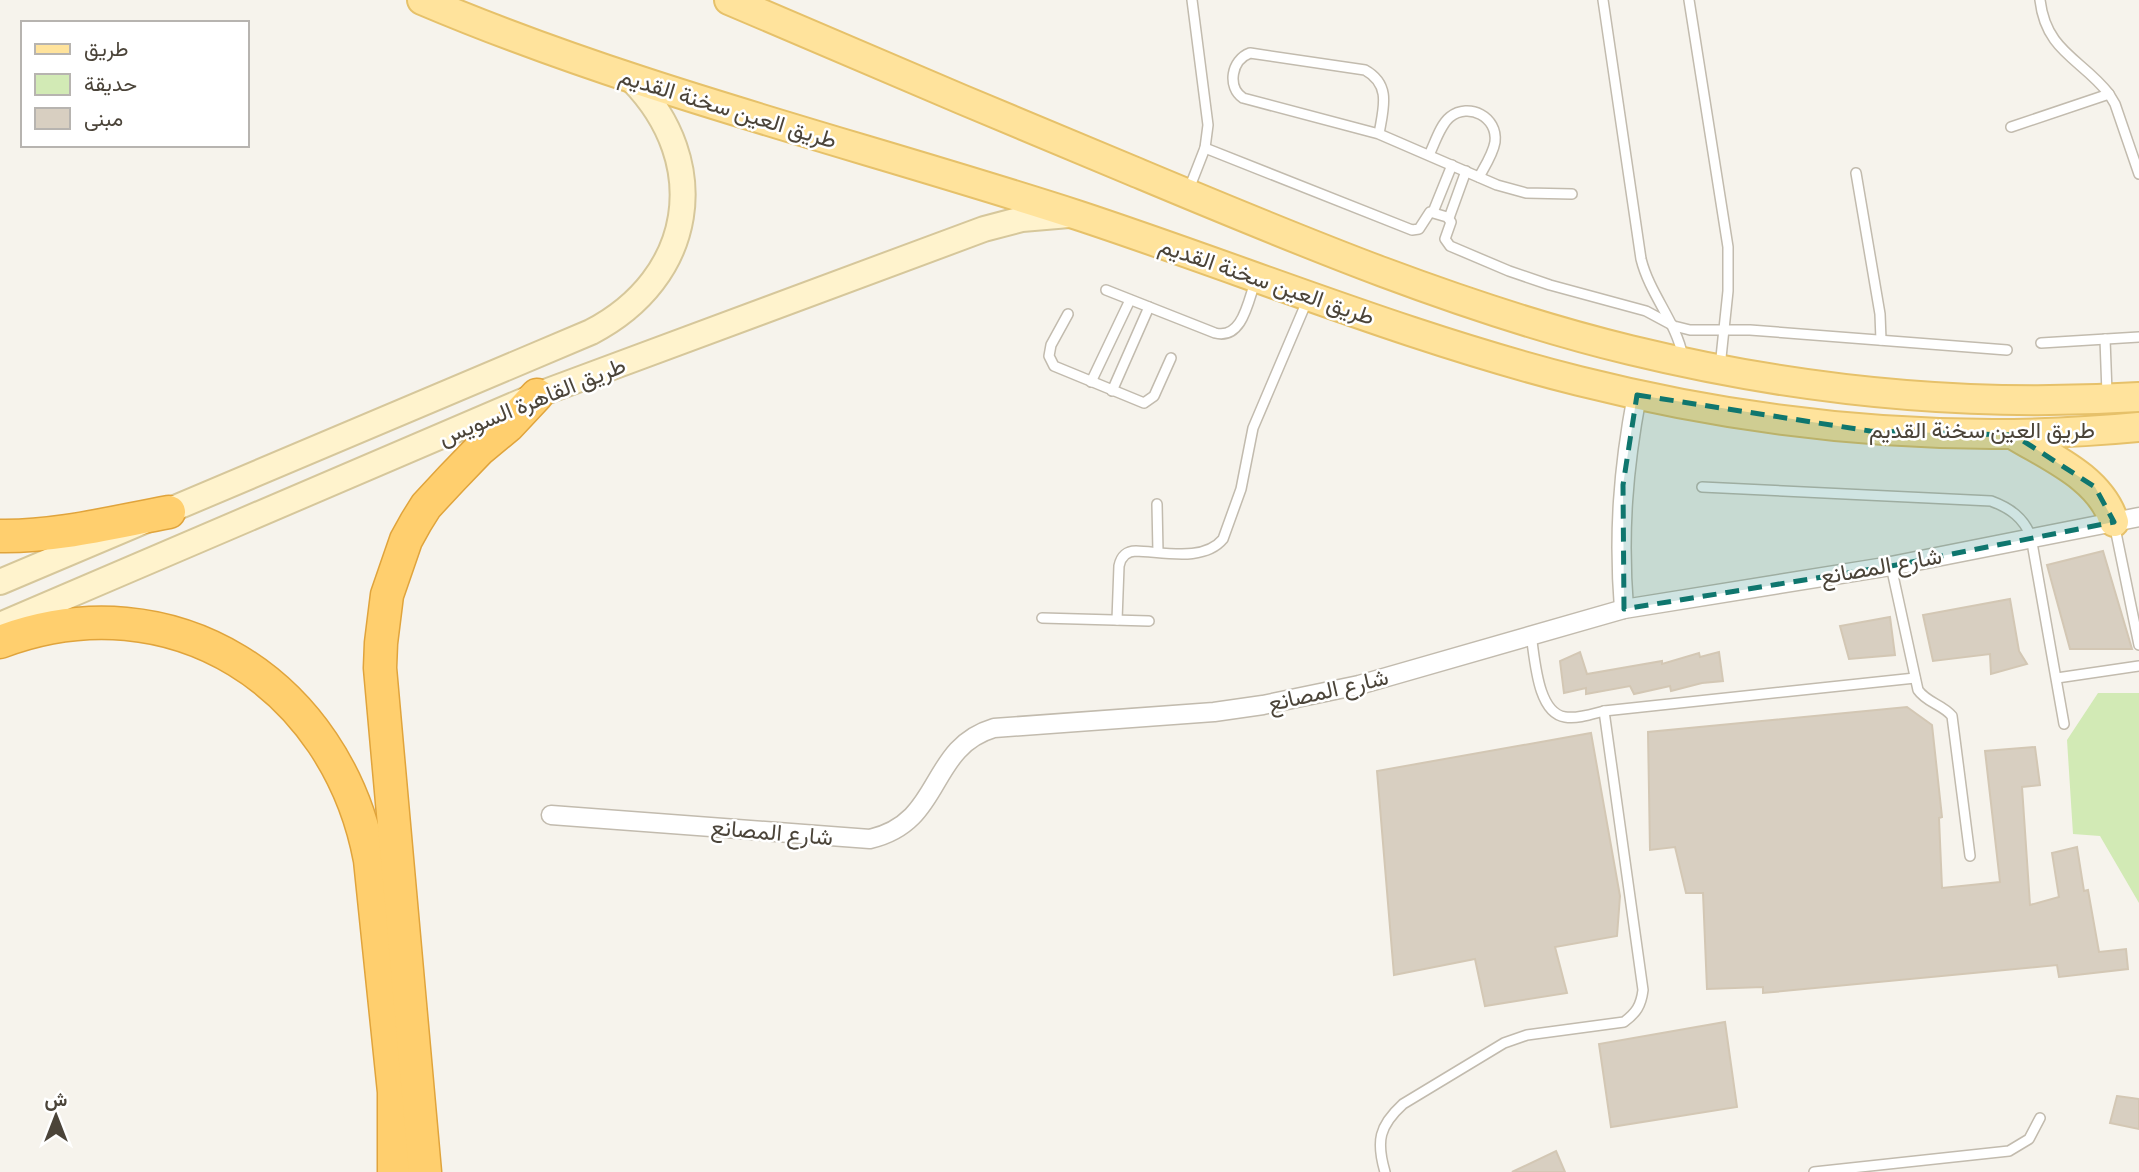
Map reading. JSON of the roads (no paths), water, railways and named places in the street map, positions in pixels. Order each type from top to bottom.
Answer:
[{"type":"highway","points":[[425,1172],[380,668],[387,595],[406,540],[426,506],[537,396]]},
{"type":"highway","points":[[0,536],[19,537],[58,532],[169,512]]},
{"type":"highway","points":[[0,642],[24,633],[66,624],[129,625],[163,631],[197,641],[229,656],[269,682],[287,697],[307,720],[330,751],[344,779],[362,822],[370,860],[394,1092],[394,1172]]},
{"type":"main road","name":"طريق العين سخنة القديم","points":[[422,0],[528,44],[632,80],[1076,215],[1391,324],[1506,360],[1637,395],[1792,421],[1870,430],[2014,435],[2139,427]]},
{"type":"main road","name":"طريق العين سخنة القديم","points":[[729,0],[1187,194],[1407,281],[1627,349],[1798,383],[1885,393],[2038,400],[2139,397]]},
{"type":"main road","name":"طريق القاهرة السويس","points":[[0,582],[591,331],[626,311],[654,281],[664,264],[679,227],[682,207],[676,147],[658,111],[632,80]]},
{"type":"main road","name":"طريق القاهرة السويس","points":[[0,625],[537,396],[984,229],[1022,219],[1076,215]]},
{"type":"main road","points":[[2014,435],[2095,487],[2108,504],[2126,519]]},
{"type":"street","points":[[1624,609],[1620,526],[1623,485],[1637,395]]},
{"type":"street","name":"شارع المصانع","points":[[551,815],[870,839],[901,827],[913,816],[933,790],[954,752],[972,736],[983,732],[1006,727],[1214,712],[1262,705],[1359,685],[1624,609],[1891,566],[2126,519]]},
{"type":"lane","points":[[1187,194],[1205,148],[1208,125],[1192,0]]},
{"type":"lane","points":[[1603,0],[1641,259],[1653,292],[1674,326],[1684,362]]},
{"type":"lane","points":[[1689,0],[1728,247],[1728,290],[1720,369]]},
{"type":"lane","points":[[2040,0],[2047,29],[2057,44],[2109,94],[2115,104],[2139,174]]},
{"type":"lane","points":[[1379,134],[1385,96],[1379,80],[1365,70],[1250,54],[1244,55],[1236,64],[1233,86],[1243,99],[1379,134],[1479,177],[1526,193],[1572,194]]},
{"type":"lane","points":[[2011,127],[2109,94]]},
{"type":"lane","points":[[1429,155],[1450,117],[1468,110],[1477,112],[1486,117],[1495,134],[1494,143],[1479,177]]},
{"type":"lane","points":[[1205,148],[1414,231],[1421,227],[1428,213],[1433,212],[1449,218]]},
{"type":"lane","points":[[1433,212],[1452,165]]},
{"type":"lane","points":[[1466,171],[1449,218],[1451,223],[1445,239],[1450,246],[1540,281],[1646,311],[1674,326],[1690,330],[1750,330],[2007,351]]},
{"type":"lane","points":[[1856,173],[1880,314],[1881,340]]},
{"type":"lane","points":[[1106,290],[1226,335],[1239,324],[1257,278]]},
{"type":"lane","points":[[1117,620],[1120,561],[1131,551],[1202,553],[1218,546],[1223,539],[1243,482],[1253,428],[1310,296]]},
{"type":"lane","points":[[1091,382],[1130,300]]},
{"type":"lane","points":[[1112,391],[1149,307]]},
{"type":"lane","points":[[1068,314],[1051,345],[1049,356],[1055,366],[1140,403],[1148,402],[1154,396],[1171,358]]},
{"type":"lane","points":[[2041,343],[2139,338]]},
{"type":"lane","points":[[2105,339],[2108,398]]},
{"type":"lane","points":[[1702,487],[1991,501],[2014,512],[2031,537],[2064,724]]},
{"type":"lane","points":[[1157,504],[1158,552]]},
{"type":"lane","points":[[2126,519],[2139,645]]},
{"type":"lane","points":[[1891,566],[1921,695],[1952,716],[1970,856]]},
{"type":"lane","points":[[1041,618],[1149,621]]},
{"type":"lane","points":[[1531,635],[1547,706],[1567,718],[1604,711],[1915,678]]},
{"type":"lane","points":[[2057,678],[2139,666]]},
{"type":"lane","points":[[1385,1172],[1379,1152],[1381,1133],[1390,1116],[1403,1104],[1504,1043],[1527,1035],[1624,1022],[1634,1014],[1641,1003],[1643,990],[1604,711]]},
{"type":"lane","points":[[1814,1172],[2009,1151],[2029,1139],[2039,1118]]}]
